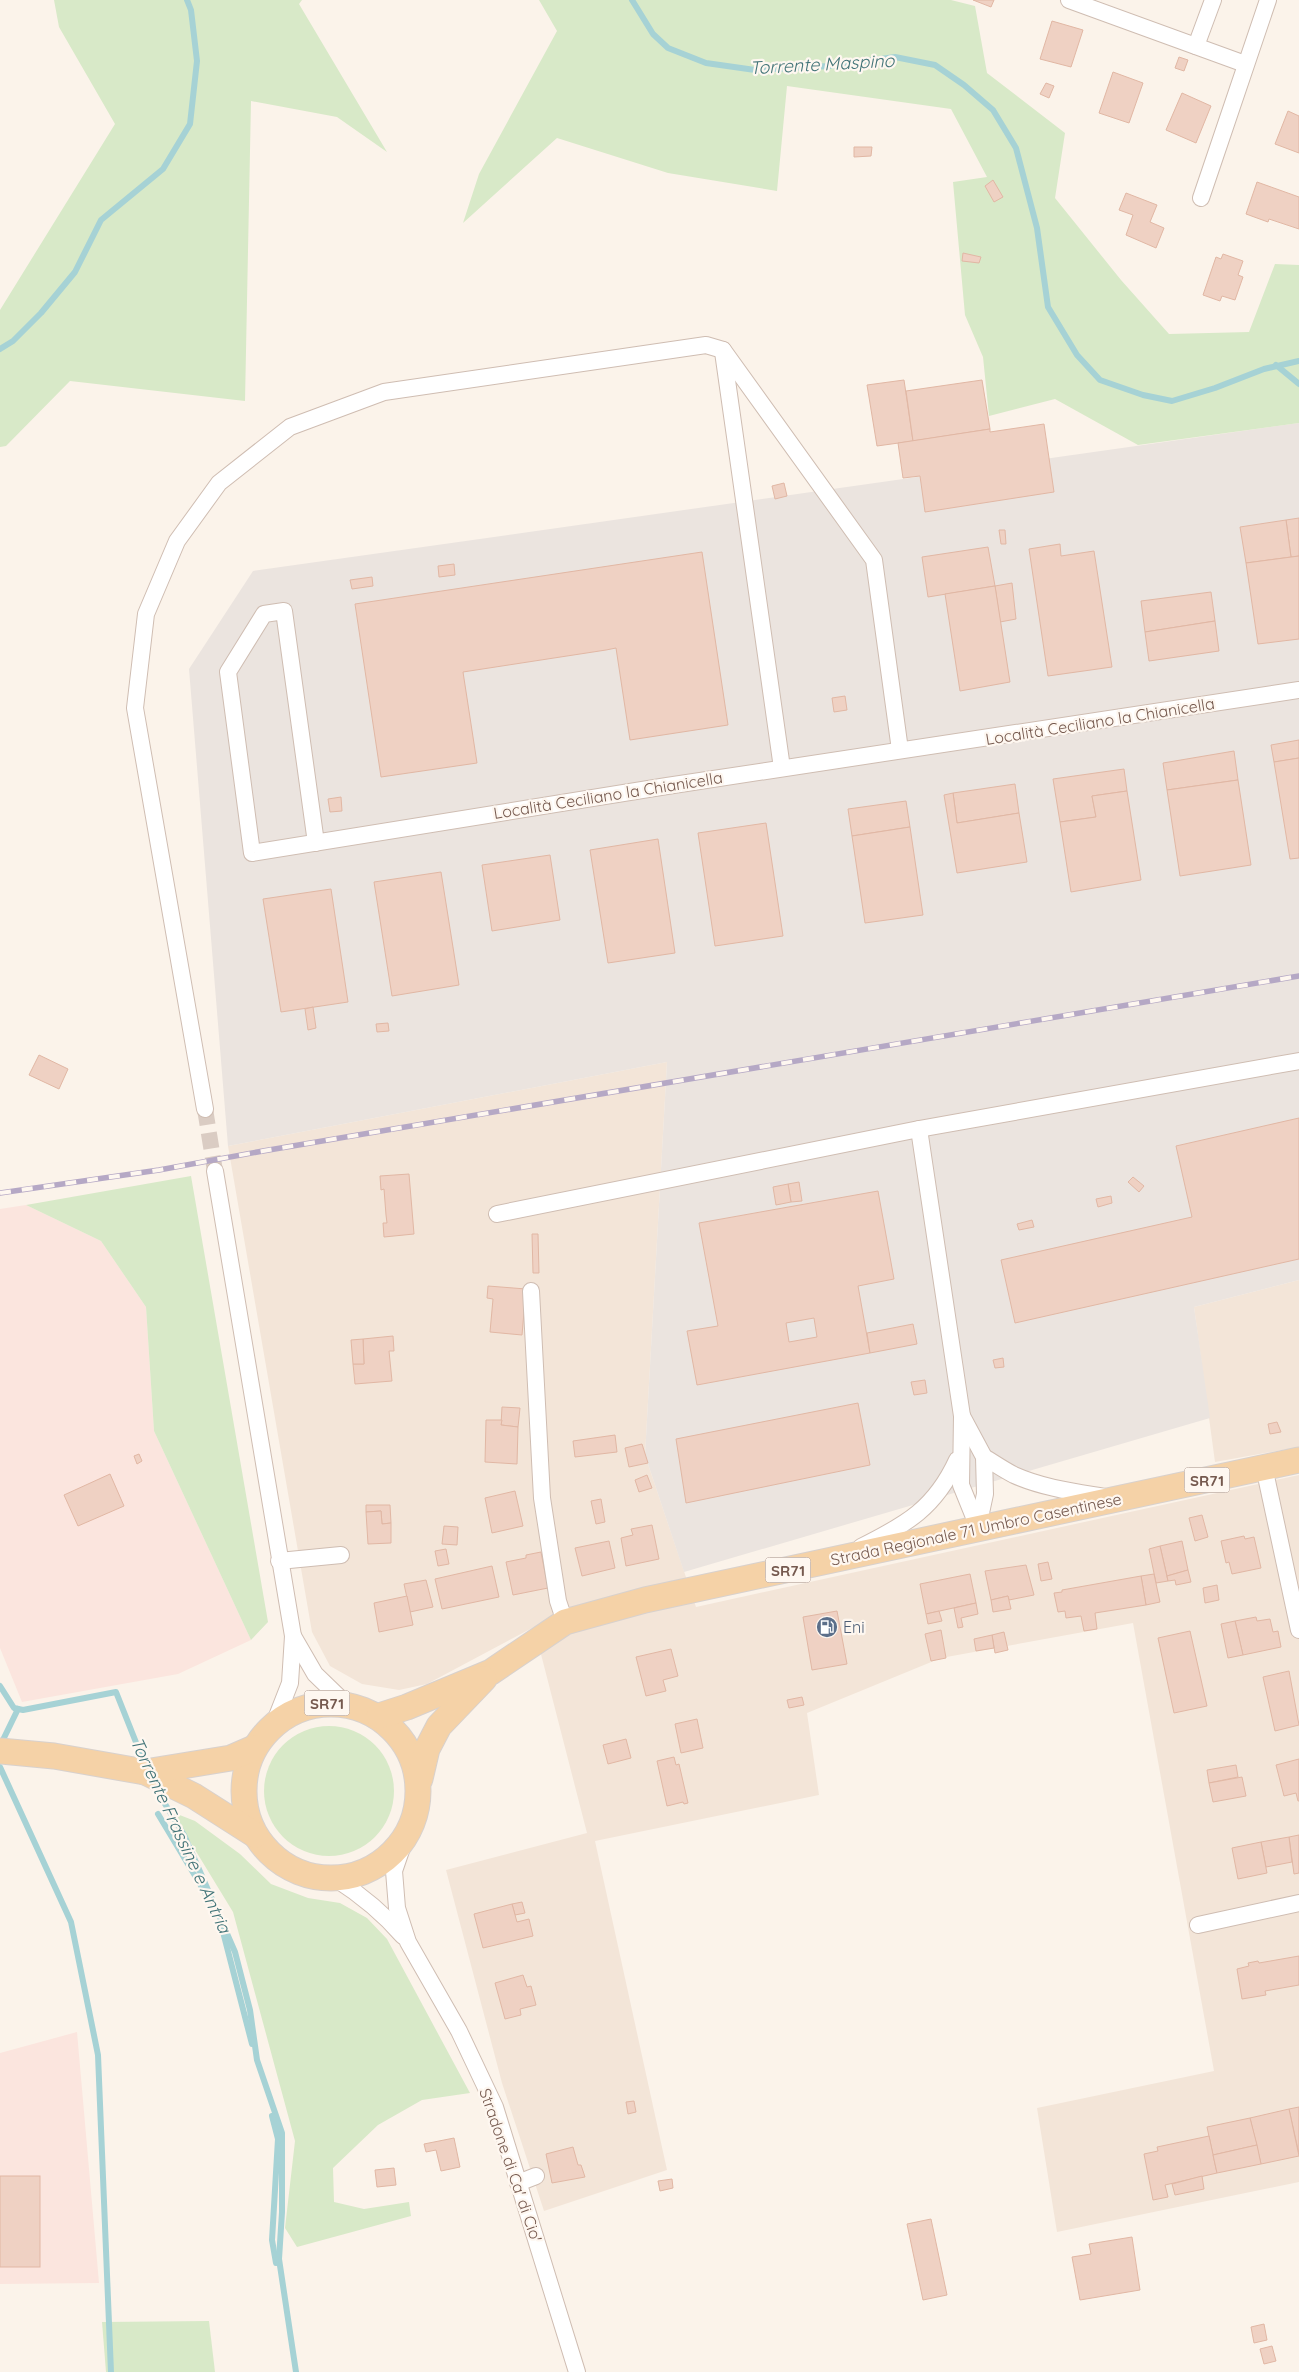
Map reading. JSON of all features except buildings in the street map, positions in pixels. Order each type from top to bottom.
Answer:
[{"type":"main road","name":"Strada Regionale 71 Umbro Casentinese","points":[[379,1716],[407,1707],[491,1672],[565,1622],[645,1600],[978,1527],[1299,1460]]},
{"type":"main road","name":"Strada Regionale 71 Umbro Casentinese","points":[[419,1782],[428,1749],[439,1726],[491,1672]]},
{"type":"main road","name":"SR71","points":[[0,1751],[54,1756],[145,1772],[194,1796],[255,1835],[270,1854],[289,1868],[312,1877],[336,1879],[363,1873],[386,1859],[405,1839],[417,1812],[419,1782],[412,1756],[398,1734],[379,1716],[362,1708],[345,1704],[319,1703],[295,1710],[274,1724],[254,1748],[244,1776],[245,1806],[255,1835]]},
{"type":"main road","name":"SR71","points":[[145,1772],[231,1758],[254,1748]]},
{"type":"street","points":[[1069,0],[1245,64]]},
{"type":"street","points":[[1196,46],[1213,0]]},
{"type":"street","points":[[1201,198],[1268,0]]},
{"type":"street","points":[[205,1108],[135,708],[146,614],[177,540],[219,483],[290,427],[384,392],[706,345],[723,350],[874,560],[900,750]]},
{"type":"street","points":[[723,350],[782,768]]},
{"type":"street","name":"Località Ceciliano la Chianicella","points":[[316,843],[284,611],[264,614],[228,672],[252,853],[316,843],[782,768],[1299,690]]},
{"type":"street","points":[[497,1214],[919,1129],[1299,1061]]},
{"type":"street","points":[[919,1129],[962,1416],[960,1485],[978,1527]]},
{"type":"street","points":[[215,1171],[293,1636],[290,1683],[274,1724]]},
{"type":"street","points":[[530,1290],[542,1498],[558,1601],[565,1622]]},
{"type":"street","points":[[962,1416],[984,1457],[985,1494],[978,1527]]},
{"type":"street","points":[[836,1559],[888,1533],[930,1503],[948,1479],[960,1454]]},
{"type":"street","points":[[984,1457],[1014,1475],[1050,1487],[1115,1498]]},
{"type":"street","points":[[1264,1467],[1299,1630]]},
{"type":"street","points":[[279,1561],[341,1555]]},
{"type":"street","points":[[293,1636],[315,1674],[345,1704]]},
{"type":"street","points":[[405,1839],[394,1871],[397,1908],[408,1942]]},
{"type":"street","points":[[336,1879],[357,1892],[389,1920],[408,1942]]},
{"type":"street","points":[[1198,1925],[1299,1903]]},
{"type":"street","name":"Stradone di Ca' di Cio'","points":[[408,1942],[459,2031],[495,2107],[577,2372]]},
{"type":"street","points":[[518,2183],[536,2176]]},
{"type":"shaded area","points":[[1299,423],[1299,1280],[1194,1307],[1210,1418],[684,1572],[645,1455],[667,1062],[228,1146],[189,669],[253,571]]},
{"type":"shaded area","points":[[667,1062],[645,1455],[696,1607],[1299,1475],[1299,2182],[1057,2232],[1037,2108],[1214,2071],[1133,1623],[941,1658],[807,1713],[819,1795],[595,1841],[667,2170],[544,2211],[502,2083],[446,1870],[587,1833],[534,1627],[427,1684],[399,1690],[362,1684],[330,1666],[312,1632],[228,1146]]},
{"type":"shaded area","points":[[26,1205],[101,1241],[146,1307],[154,1431],[251,1640],[178,1674],[22,1702],[0,1648],[0,1209]]},
{"type":"shaded area","points":[[1299,1280],[1299,1447],[1215,1462],[1194,1307]]},
{"type":"shaded area","points":[[77,2032],[99,2283],[0,2284],[0,2053]]},
{"type":"green space","points":[[54,0],[302,0],[299,4],[387,152],[337,117],[251,101],[245,401],[70,381],[6,446],[0,447],[0,310],[115,124],[59,27]]},
{"type":"green space","points":[[539,0],[951,0],[975,6],[987,73],[1065,133],[1055,198],[1121,280],[1169,334],[1249,332],[1275,264],[1299,265],[1299,423],[1138,445],[1055,399],[989,416],[983,357],[965,315],[953,182],[987,177],[951,109],[787,86],[777,191],[668,173],[557,138],[463,223],[479,174],[557,31]]},
{"type":"green space","points":[[191,1176],[268,1622],[251,1640],[154,1431],[146,1307],[101,1241],[26,1205]]},
{"type":"green space","points":[[329,1726],[342,1727],[354,1731],[375,1745],[389,1766],[393,1778],[393,1804],[389,1816],[375,1837],[354,1851],[342,1855],[329,1856],[316,1855],[304,1851],[283,1837],[269,1816],[265,1804],[264,1791],[265,1778],[269,1766],[283,1745],[304,1731],[316,1727]]},
{"type":"green space","points":[[172,1812],[195,1821],[240,1854],[271,1884],[308,1898],[340,1903],[367,1918],[387,1939],[470,2093],[422,2100],[378,2125],[333,2168],[334,2202],[364,2209],[409,2202],[411,2216],[297,2247],[285,2228],[295,2141],[233,1912]]},
{"type":"green space","points":[[209,2321],[215,2372],[106,2372],[102,2322]]},
{"type":"waterway","name":"Torrente Frassine e Antria","points":[[0,349],[13,341],[41,313],[75,272],[101,220],[163,169],[190,124],[197,61],[191,10],[187,0]]},
{"type":"waterway","name":"Torrente Maspino","points":[[632,0],[653,34],[668,48],[706,63],[755,70],[830,66],[895,57],[935,65],[964,85],[993,110],[1016,148],[1037,228],[1048,307],[1077,355],[1100,380],[1143,395],[1172,401],[1215,388],[1264,369],[1299,361]]},
{"type":"waterway","name":"Torrente Maspino","points":[[1276,365],[1299,384]]},
{"type":"waterway","name":"Torrente Frassine e Antria","points":[[0,1686],[14,1708],[23,1710],[116,1692],[145,1765]]},
{"type":"waterway","points":[[0,1746],[18,1709]]},
{"type":"waterway","points":[[0,1767],[71,1922],[98,2055],[111,2372]]},
{"type":"waterway","name":"Torrente Frassine e Antria","points":[[154,1786],[184,1835],[235,1952],[250,2010],[257,2060],[282,2133],[282,2212],[279,2259],[296,2372]]},
{"type":"waterway","points":[[158,1814],[206,1894]]},
{"type":"waterway","points":[[222,1928],[252,2044]]},
{"type":"waterway","points":[[272,2116],[278,2139],[272,2240],[276,2263]]},
{"type":"tunnel","points":[[205,1109],[215,1171]]},
{"type":"railway","points":[[0,1193],[159,1170],[1299,976]]},
{"type":"place","name":"Eni","points":[[827,1627]]}]
